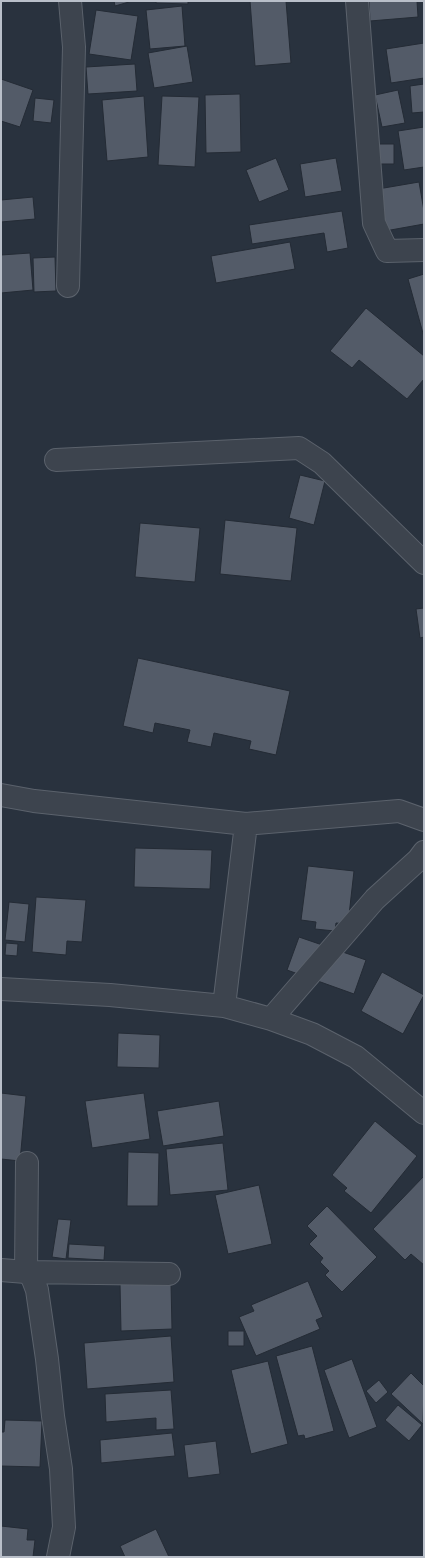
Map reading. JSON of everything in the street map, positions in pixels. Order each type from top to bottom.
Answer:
[{"type":"street","points":[[68,286],[74,48],[70,1]]},
{"type":"street","points":[[357,1],[374,223],[387,251],[424,250]]},
{"type":"street","points":[[56,460],[299,448],[322,463],[424,563]]},
{"type":"street","points":[[1,795],[34,801],[246,824],[399,811],[424,820]]},
{"type":"street","points":[[224,1006],[246,824]]},
{"type":"street","points":[[271,1018],[375,899],[418,860],[424,852]]},
{"type":"street","points":[[1,989],[110,995],[224,1006],[271,1018],[312,1034],[356,1057],[424,1113]]},
{"type":"street","points":[[26,1272],[27,1163]]},
{"type":"street","points":[[1,1270],[26,1272],[169,1274]]},
{"type":"street","points":[[26,1272],[32,1277],[37,1290],[61,1469],[64,1527],[58,1557]]},
{"type":"building","points":[[114,1],[129,1],[129,2],[115,6]]},
{"type":"building","points":[[156,1],[188,1],[188,4],[156,3]]},
{"type":"building","points":[[250,1],[286,1],[291,63],[255,66]]},
{"type":"building","points":[[369,1],[417,1],[418,17],[370,21]]},
{"type":"building","points":[[182,6],[185,46],[150,49],[146,10]]},
{"type":"building","points":[[96,10],[138,16],[131,60],[89,54]]},
{"type":"building","points":[[424,43],[424,78],[391,83],[386,49]]},
{"type":"building","points":[[187,46],[193,82],[154,88],[148,53]]},
{"type":"building","points":[[135,64],[137,91],[88,94],[86,67]]},
{"type":"building","points":[[1,79],[33,90],[20,127],[1,121]]},
{"type":"building","points":[[424,84],[424,112],[412,113],[410,86]]},
{"type":"building","points":[[398,90],[405,123],[382,127],[375,95]]},
{"type":"building","points":[[240,94],[241,152],[206,153],[205,95]]},
{"type":"building","points":[[144,96],[148,157],[107,161],[102,100]]},
{"type":"building","points":[[162,96],[199,97],[195,167],[158,165]]},
{"type":"building","points":[[35,98],[54,100],[51,123],[33,121]]},
{"type":"building","points":[[424,127],[424,167],[404,170],[398,131]]},
{"type":"building","points":[[376,144],[394,144],[394,164],[376,164]]},
{"type":"building","points":[[276,158],[289,190],[259,202],[246,170]]},
{"type":"building","points":[[336,158],[342,191],[305,197],[300,164]]},
{"type":"building","points":[[419,182],[424,211],[424,224],[385,231],[378,189]]},
{"type":"building","points":[[33,197],[35,219],[1,222],[1,200]]},
{"type":"building","points":[[342,211],[348,248],[327,252],[324,233],[252,244],[249,225]]},
{"type":"building","points":[[290,242],[295,269],[216,283],[211,256]]},
{"type":"building","points":[[30,253],[33,290],[1,293],[1,255]]},
{"type":"building","points":[[55,257],[56,291],[34,292],[33,258]]},
{"type":"building","points":[[424,274],[424,337],[408,279]]},
{"type":"building","points":[[366,308],[424,356],[424,379],[407,399],[359,360],[352,368],[330,351]]},
{"type":"building","points":[[300,475],[325,481],[314,525],[289,518]]},
{"type":"building","points":[[225,520],[297,528],[291,581],[220,574]]},
{"type":"building","points":[[140,523],[200,528],[195,582],[135,577]]},
{"type":"building","points":[[424,608],[424,637],[420,638],[416,609]]},
{"type":"building","points":[[138,658],[290,691],[276,755],[249,749],[251,741],[214,733],[211,747],[187,742],[190,730],[155,723],[153,733],[123,726]]},
{"type":"building","points":[[135,848],[212,850],[210,889],[134,887]]},
{"type":"building","points":[[308,866],[354,871],[348,924],[336,923],[335,931],[315,929],[316,922],[301,920]]},
{"type":"building","points":[[36,897],[86,900],[82,942],[67,941],[66,955],[32,952]]},
{"type":"building","points":[[9,902],[29,904],[25,942],[5,940]]},
{"type":"building","points":[[299,937],[366,960],[354,994],[287,970]]},
{"type":"building","points":[[6,943],[18,944],[17,956],[5,955]]},
{"type":"building","points":[[382,972],[424,995],[403,1034],[361,1011]]},
{"type":"building","points":[[118,1033],[160,1035],[159,1068],[117,1067]]},
{"type":"building","points":[[1,1093],[26,1096],[20,1161],[1,1159]]},
{"type":"building","points":[[144,1093],[150,1139],[92,1148],[85,1101]]},
{"type":"building","points":[[219,1101],[224,1136],[163,1146],[157,1111]]},
{"type":"building","points":[[375,1121],[417,1156],[371,1213],[344,1191],[347,1188],[332,1175]]},
{"type":"building","points":[[223,1143],[228,1190],[170,1195],[166,1149]]},
{"type":"building","points":[[128,1152],[159,1153],[158,1206],[127,1206]]},
{"type":"building","points":[[424,1176],[424,1265],[411,1254],[405,1260],[373,1229]]},
{"type":"building","points":[[259,1185],[272,1244],[228,1254],[215,1195]]},
{"type":"building","points":[[327,1206],[377,1257],[342,1292],[325,1275],[329,1271],[320,1262],[323,1258],[309,1244],[317,1236],[307,1226]]},
{"type":"building","points":[[58,1219],[71,1220],[66,1259],[52,1257]]},
{"type":"building","points":[[69,1244],[105,1246],[104,1260],[68,1258]]},
{"type":"building","points":[[308,1281],[323,1317],[316,1320],[320,1329],[256,1356],[239,1317],[254,1311],[251,1305]]},
{"type":"building","points":[[171,1283],[172,1329],[121,1331],[120,1284]]},
{"type":"building","points":[[228,1331],[244,1331],[244,1346],[228,1346]]},
{"type":"building","points":[[171,1336],[174,1382],[87,1389],[84,1343]]},
{"type":"building","points":[[312,1346],[334,1431],[305,1439],[304,1435],[298,1436],[276,1356]]},
{"type":"building","points":[[352,1359],[377,1427],[349,1438],[324,1370]]},
{"type":"building","points":[[268,1361],[288,1444],[251,1454],[231,1370]]},
{"type":"building","points":[[411,1373],[424,1386],[423,1424],[391,1394]]},
{"type":"building","points":[[379,1380],[388,1392],[376,1403],[366,1391]]},
{"type":"building","points":[[171,1390],[174,1429],[156,1430],[156,1418],[106,1422],[105,1394]]},
{"type":"building","points":[[398,1405],[422,1425],[409,1441],[385,1420]]},
{"type":"building","points":[[5,1420],[42,1421],[40,1467],[1,1466],[1,1432],[4,1432]]},
{"type":"building","points":[[172,1433],[175,1456],[101,1463],[100,1440]]},
{"type":"building","points":[[216,1441],[220,1474],[188,1478],[184,1445]]},
{"type":"building","points":[[1,1526],[28,1529],[27,1540],[35,1540],[33,1557],[1,1557]]},
{"type":"building","points":[[156,1529],[169,1557],[125,1557],[120,1546]]}]
